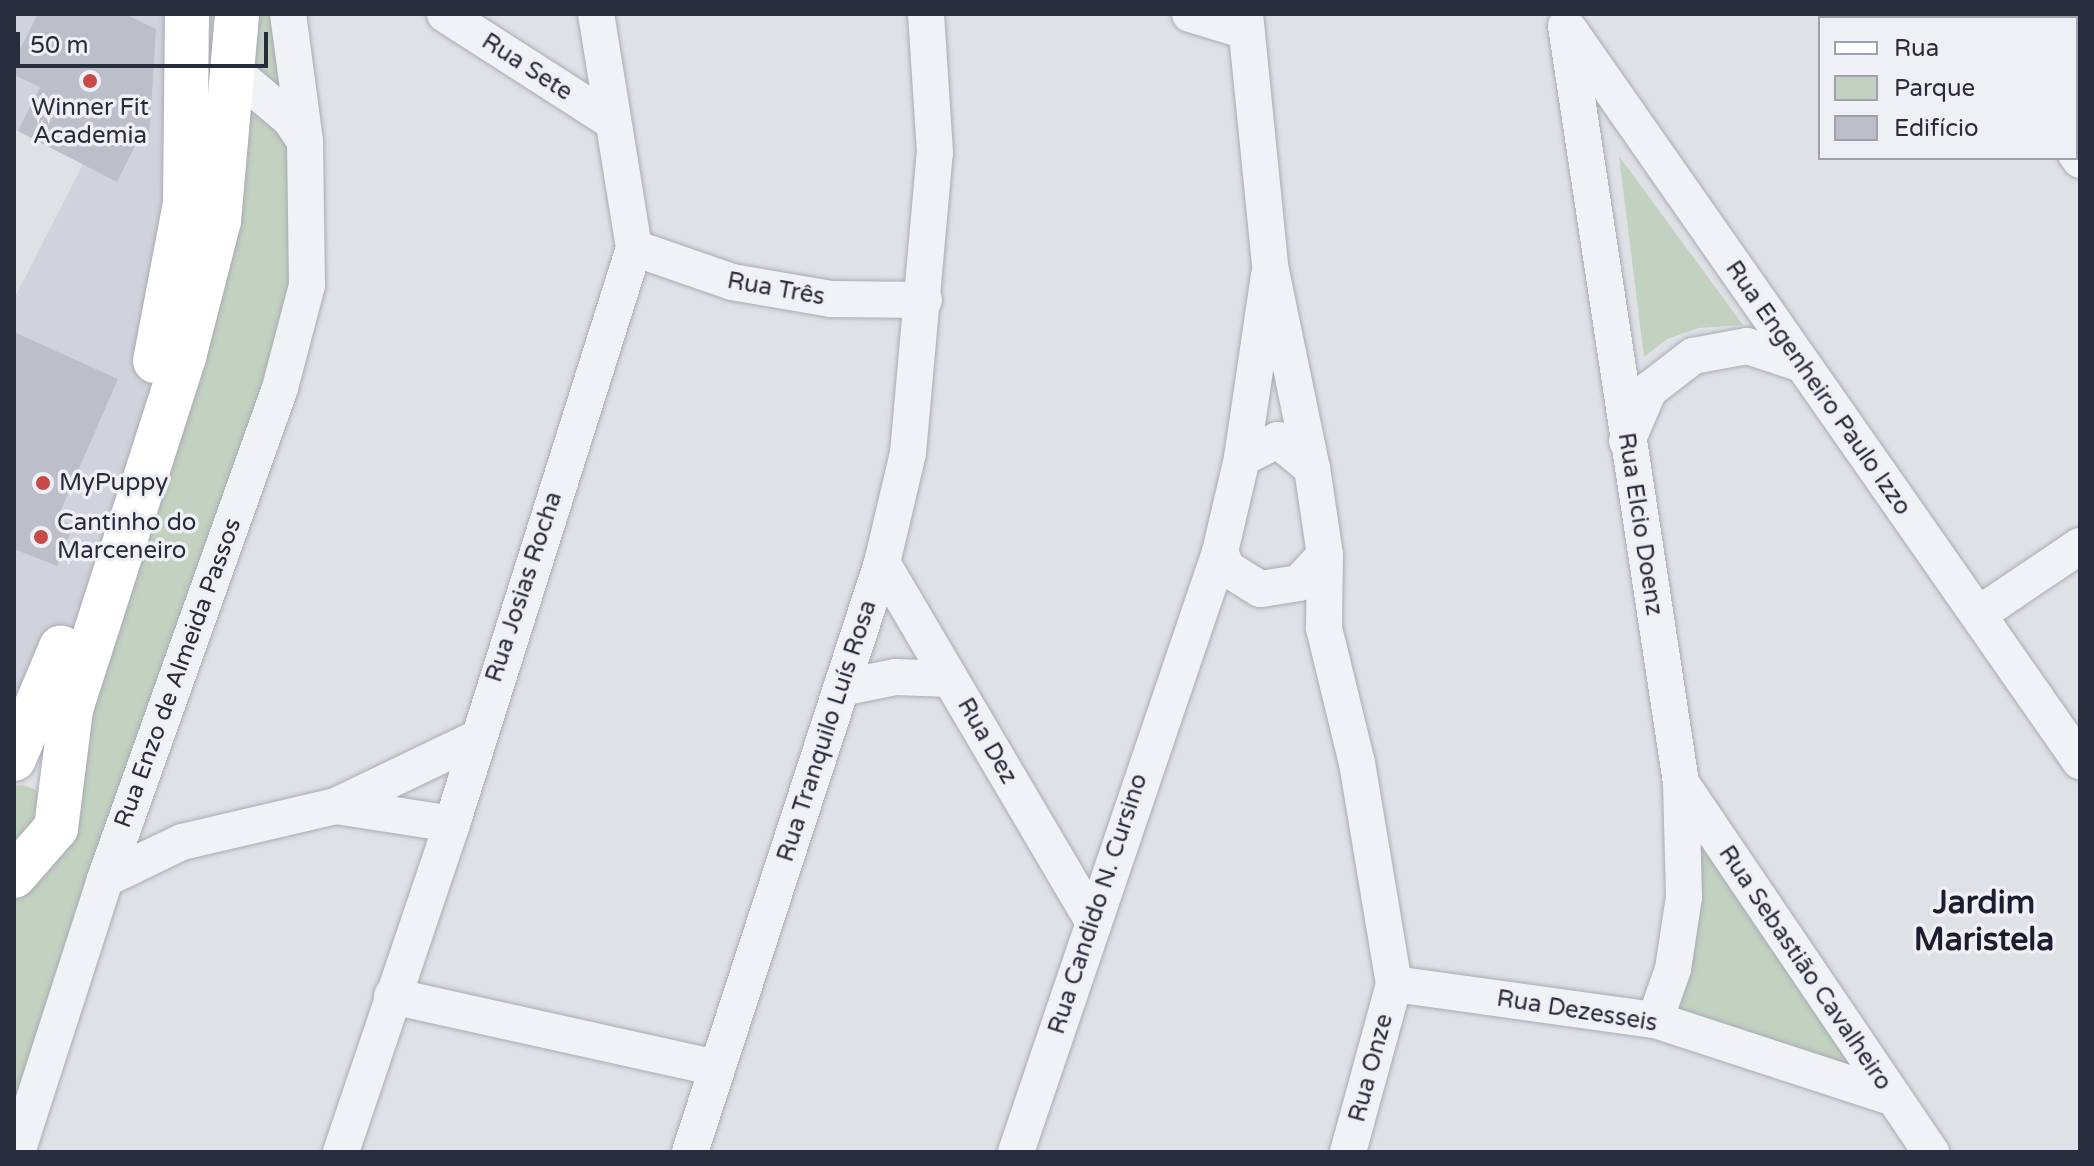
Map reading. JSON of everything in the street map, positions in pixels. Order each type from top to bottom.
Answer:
[{"type":"main road","points":[[14,759],[93,559],[157,355],[185,203],[187,14]]},
{"type":"main road","points":[[23,860],[56,828],[57,804],[69,759],[71,709],[184,357],[219,221],[235,73],[237,14]]},
{"type":"main road","points":[[14,779],[35,780],[57,804]]},
{"type":"street","name":"Rua Enzo de Almeida Passos","points":[[17,1152],[105,879],[291,344],[307,285],[305,141],[288,14]]},
{"type":"street","name":"Rua Sete","points":[[445,14],[610,120]]},
{"type":"street","name":"Rua Josias Rocha","points":[[341,1152],[452,824],[475,739],[634,248],[610,120],[596,14]]},
{"type":"street","name":"Rua Tranquilo Luís Rosa","points":[[690,1152],[882,563],[908,453],[935,153],[926,14]]},
{"type":"street","points":[[1190,14],[1246,23],[1270,266],[1312,468],[1325,555],[1324,628],[1357,763],[1394,984]]},
{"type":"street","name":"Rua Engenheiro Paulo Izzo","points":[[1562,20],[2080,761]]},
{"type":"street","name":"Rua Elcio Doenz","points":[[1562,20],[1681,783],[1684,897],[1673,969],[1655,1020]]},
{"type":"street","points":[[235,73],[290,119],[305,141]]},
{"type":"street","name":"Rua Três","points":[[634,248],[732,282],[830,299],[924,300]]},
{"type":"street","points":[[1270,266],[1242,458],[1220,552],[1227,568],[1266,588],[1324,628]]},
{"type":"street","points":[[1627,441],[1649,390],[1693,356],[1747,346],[1799,363]]},
{"type":"street","points":[[1242,458],[1278,440],[1312,468]]},
{"type":"street","points":[[1979,614],[2080,546]]},
{"type":"street","name":"Rua Candido N. Cursino","points":[[1016,1152],[1092,920],[1187,658],[1220,552]]},
{"type":"street","points":[[1266,588],[1299,583],[1325,555]]},
{"type":"street","name":"Rua Dez","points":[[882,563],[1092,920]]},
{"type":"street","name":"Rua Candido N. Cursino","points":[[1187,658],[1266,588]]},
{"type":"street","points":[[841,688],[895,677],[950,679]]},
{"type":"street","points":[[105,879],[182,842],[336,806],[475,739]]},
{"type":"street","name":"Rua Sebastião Cavalheiro","points":[[1681,783],[1931,1152]]},
{"type":"street","points":[[135,794],[149,822],[182,842]]},
{"type":"street","points":[[336,806],[452,824]]},
{"type":"street","name":"Rua Dezesseis","points":[[1394,984],[1655,1020],[1893,1098]]},
{"type":"street","name":"Rua Onze","points":[[1348,1152],[1394,984]]},
{"type":"street","points":[[392,996],[716,1068]]},
{"type":"shaded area","points":[[14,14],[219,14],[223,79],[122,569],[14,718],[14,299],[83,164],[14,129]]},
{"type":"green space","points":[[219,14],[289,14],[303,284],[14,1142],[14,876],[50,839],[182,364]]},
{"type":"green space","points":[[1619,156],[1743,325],[1698,328],[1667,339],[1644,357]]},
{"type":"green space","points":[[1681,783],[1893,1098],[1655,1020]]},
{"type":"green space","points":[[23,785],[41,792],[51,807],[14,846],[14,786]]},
{"type":"building","name":"Winner Fit Academia","points":[[38,14],[125,14],[156,29],[149,142],[139,138],[117,182],[18,131],[40,87],[14,75],[14,61]]},
{"type":"building","points":[[14,332],[118,379],[57,519],[73,526],[57,566],[14,549]]},
{"type":"place","name":"Winner Fit Academia","points":[[90,81]]},
{"type":"place","name":"MyPuppy","points":[[43,483]]},
{"type":"place","name":"Cantinho do Marceneiro","points":[[41,537]]},
{"type":"district","name":"Jardim Maristela","points":[[1984,922]]}]
